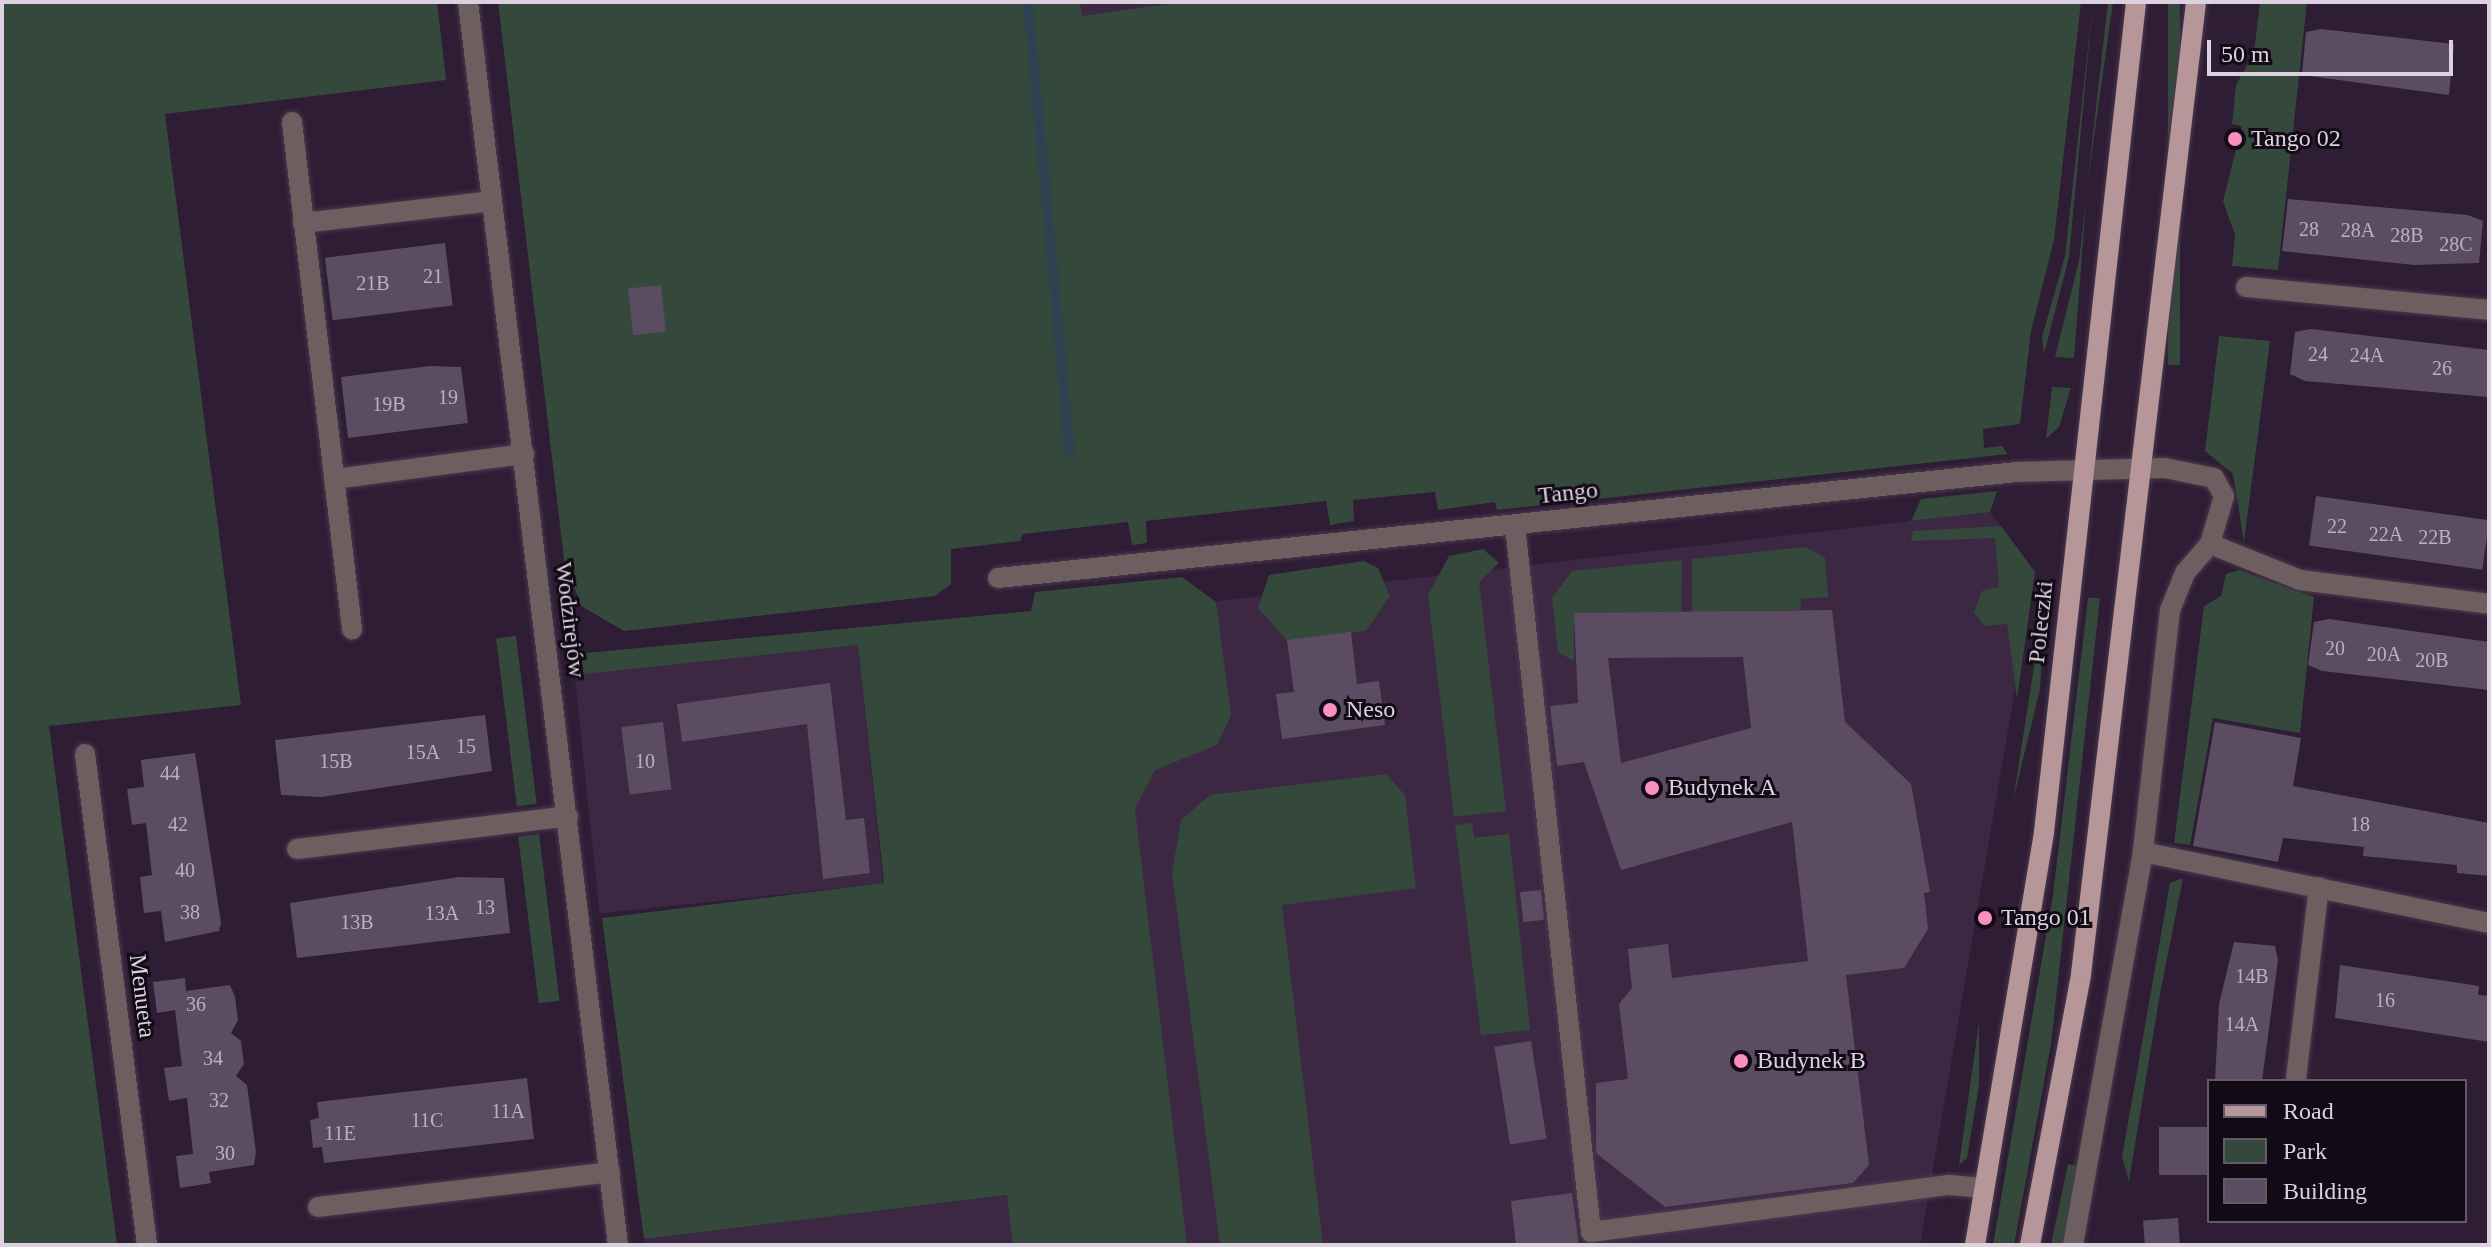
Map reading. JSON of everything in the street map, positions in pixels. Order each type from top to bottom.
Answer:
[{"type":"main road","name":"Poleczki","points":[[1975,1245],[2044,832],[2136,2]]},
{"type":"main road","points":[[2030,1245],[2081,974],[2144,468],[2196,2]]},
{"type":"street","name":"Wodzirejów","points":[[468,2],[618,1245]]},
{"type":"street","points":[[292,122],[352,629]]},
{"type":"street","points":[[303,223],[492,201]]},
{"type":"street","points":[[2246,287],[2489,310]]},
{"type":"street","points":[[334,479],[524,454]]},
{"type":"street","name":"Tango","points":[[998,578],[2084,468],[2144,468]]},
{"type":"street","points":[[2073,1245],[2143,852],[2170,610],[2185,573],[2210,544],[2224,496],[2214,478],[2144,468]]},
{"type":"street","points":[[1515,525],[1591,1232],[1949,1185],[1984,1188]]},
{"type":"street","points":[[2210,544],[2300,580],[2489,604]]},
{"type":"street","name":"Menueta","points":[[85,754],[147,1245]]},
{"type":"street","points":[[297,849],[568,816]]},
{"type":"street","points":[[2143,852],[2489,923]]},
{"type":"street","points":[[2296,1079],[2319,887]]},
{"type":"street","points":[[318,1207],[610,1172]]},
{"type":"shaded area","points":[[1080,2],[1180,2],[1082,16]]},
{"type":"shaded area","points":[[1990,512],[2035,572],[1920,1245],[644,1245],[644,1239],[1008,1195],[941,633]]},
{"type":"shaded area","points":[[858,645],[883,884],[600,913],[575,675]]},
{"type":"green space","points":[[2,2],[437,2],[446,80],[165,114],[241,705],[49,726],[117,1245],[2,1245]]},
{"type":"green space","points":[[498,2],[1080,2],[1082,16],[1180,2],[2081,2],[2054,240],[2031,331],[2020,424],[1983,429],[1984,448],[2002,446],[2008,454],[1497,510],[1495,502],[1438,510],[1435,492],[1353,500],[1354,521],[1330,525],[1326,501],[1146,521],[1147,543],[1132,545],[1128,522],[1023,534],[1020,541],[951,549],[951,584],[935,596],[624,631],[581,606],[564,559]]},
{"type":"green space","points":[[2093,2],[2069,257],[2044,354],[2042,337],[2065,256]]},
{"type":"green space","points":[[2108,2],[2113,2],[2087,187]]},
{"type":"green space","points":[[2168,2],[2180,2],[2180,365],[2168,365]]},
{"type":"green space","points":[[2260,2],[2307,2],[2278,270],[2232,266],[2235,235],[2223,201],[2242,126],[2232,124],[2236,85],[2254,53]]},
{"type":"green space","points":[[2086,202],[2074,358],[2055,357],[2079,261]]},
{"type":"green space","points":[[2219,336],[2270,341],[2244,542],[2233,474],[2205,451]]},
{"type":"green space","points":[[2052,387],[2071,388],[2059,427],[2046,439]]},
{"type":"green space","points":[[1997,491],[1990,512],[1911,521],[1921,499]]},
{"type":"green space","points":[[2001,526],[2035,572],[2017,699],[2007,624],[1984,626],[1974,612],[1982,591],[1999,587],[1995,538],[1911,541],[1913,531]]},
{"type":"green space","points":[[1805,547],[1825,558],[1828,597],[1801,599],[1800,610],[1692,612],[1692,559]]},
{"type":"green space","points":[[1483,549],[1499,563],[1479,582],[1506,811],[1454,817],[1428,595],[1449,556]]},
{"type":"green space","points":[[1682,560],[1681,612],[1574,613],[1574,661],[1558,652],[1552,598],[1572,571]]},
{"type":"green space","points":[[1364,561],[1378,568],[1390,596],[1366,631],[1287,640],[1258,608],[1269,575]]},
{"type":"green space","points":[[2239,570],[2314,597],[2300,733],[2213,718],[2190,845],[2174,843],[2204,606],[2221,596],[2226,574]]},
{"type":"green space","points":[[1182,577],[1216,602],[1231,715],[1217,745],[1155,770],[1135,809],[1187,1245],[1013,1245],[1007,1195],[644,1239],[602,918],[884,883],[858,645],[575,675],[586,653],[1031,611],[1035,592]]},
{"type":"green space","points":[[2046,590],[2040,689],[2013,801]]},
{"type":"green space","points":[[2088,598],[2100,598],[2051,1044],[2014,1245],[1993,1245],[2053,895]]},
{"type":"green space","points":[[516,636],[537,804],[517,806],[496,638]]},
{"type":"green space","points":[[1386,774],[1405,795],[1416,888],[1282,905],[1323,1245],[1220,1245],[1172,873],[1181,820],[1210,795]]},
{"type":"green space","points":[[1472,823],[1474,838],[1509,834],[1530,1030],[1481,1035],[1455,825]]},
{"type":"green space","points":[[539,834],[559,1001],[539,1003],[518,837]]},
{"type":"green space","points":[[2183,878],[2129,1181],[2122,1157],[2170,883]]},
{"type":"green space","points":[[1979,1022],[1979,1085],[1967,1158],[1959,1165]]},
{"type":"green space","points":[[2068,1164],[2077,1166],[2063,1245],[2051,1245]]},
{"type":"building","points":[[2321,29],[2454,44],[2449,95],[2302,75],[2306,32]]},
{"type":"building","points":[[2288,199],[2468,215],[2483,221],[2479,263],[2414,265],[2282,251]]},
{"type":"building","points":[[445,243],[453,306],[333,320],[325,258]]},
{"type":"building","points":[[661,285],[666,332],[633,335],[628,288]]},
{"type":"building","points":[[2311,329],[2489,350],[2489,397],[2305,381],[2290,374],[2295,332]]},
{"type":"building","points":[[430,366],[461,367],[468,423],[348,438],[341,377]]},
{"type":"building","points":[[2316,496],[2489,520],[2482,570],[2309,546]]},
{"type":"building","points":[[1832,610],[1845,722],[1911,784],[1930,892],[1924,893],[1928,929],[1904,968],[1846,975],[1869,1165],[1853,1183],[1665,1207],[1596,1153],[1596,1083],[1628,1079],[1619,1004],[1632,988],[1628,949],[1668,944],[1672,978],[1808,961],[1792,822],[1621,870],[1584,762],[1557,766],[1550,706],[1578,703],[1574,613]],"holes":[[[1743,657],[1751,728],[1621,763],[1608,658]]]},
{"type":"building","points":[[2329,619],[2489,642],[2489,690],[2322,671],[2308,665],[2314,622]]},
{"type":"building","points":[[1351,632],[1357,684],[1379,681],[1385,725],[1282,739],[1276,694],[1294,692],[1287,640]]},
{"type":"building","points":[[830,683],[846,820],[864,818],[870,873],[823,879],[807,724],[682,742],[677,704]]},
{"type":"building","points":[[485,715],[492,771],[321,797],[281,795],[275,740]]},
{"type":"building","points":[[663,722],[671,789],[630,795],[621,727]]},
{"type":"building","points":[[2215,722],[2301,738],[2293,786],[2489,823],[2489,876],[2457,873],[2457,865],[2363,856],[2364,847],[2283,838],[2278,862],[2193,846]]},
{"type":"building","points":[[195,753],[221,923],[219,931],[165,942],[161,911],[144,913],[140,877],[152,875],[146,823],[132,825],[127,789],[144,787],[141,760]]},
{"type":"building","points":[[459,877],[504,878],[510,933],[297,958],[290,903]]},
{"type":"building","points":[[1541,890],[1544,920],[1523,922],[1520,892]]},
{"type":"building","points":[[2234,942],[2275,946],[2278,960],[2262,1079],[2215,1079],[2219,1004]]},
{"type":"building","points":[[2340,965],[2479,986],[2478,995],[2489,996],[2489,1042],[2335,1018]]},
{"type":"building","points":[[185,978],[186,991],[230,985],[235,997],[238,1020],[231,1033],[241,1041],[244,1064],[236,1076],[247,1085],[256,1152],[254,1165],[209,1172],[211,1183],[180,1188],[176,1156],[193,1154],[187,1098],[169,1101],[164,1068],[182,1066],[175,1010],[157,1013],[153,982]]},
{"type":"building","points":[[1531,1041],[1546,1139],[1510,1145],[1494,1047]]},
{"type":"building","points":[[527,1078],[534,1139],[324,1163],[322,1147],[313,1148],[310,1120],[319,1118],[317,1102]]},
{"type":"building","points":[[2159,1127],[2207,1127],[2207,1175],[2159,1175]]},
{"type":"building","points":[[1572,1193],[1579,1245],[1516,1245],[1511,1201]]},
{"type":"building","points":[[2178,1218],[2180,1245],[2145,1245],[2143,1220]]},
{"type":"waterway","points":[[1028,2],[1070,452]]},
{"type":"place","name":"Tango 02","points":[[2235,139]]},
{"type":"place","name":"Neso","points":[[1330,710]]},
{"type":"place","name":"Budynek A","points":[[1652,788]]},
{"type":"place","name":"Tango 01","points":[[1985,918]]},
{"type":"place","name":"Budynek B","points":[[1741,1061]]}]
